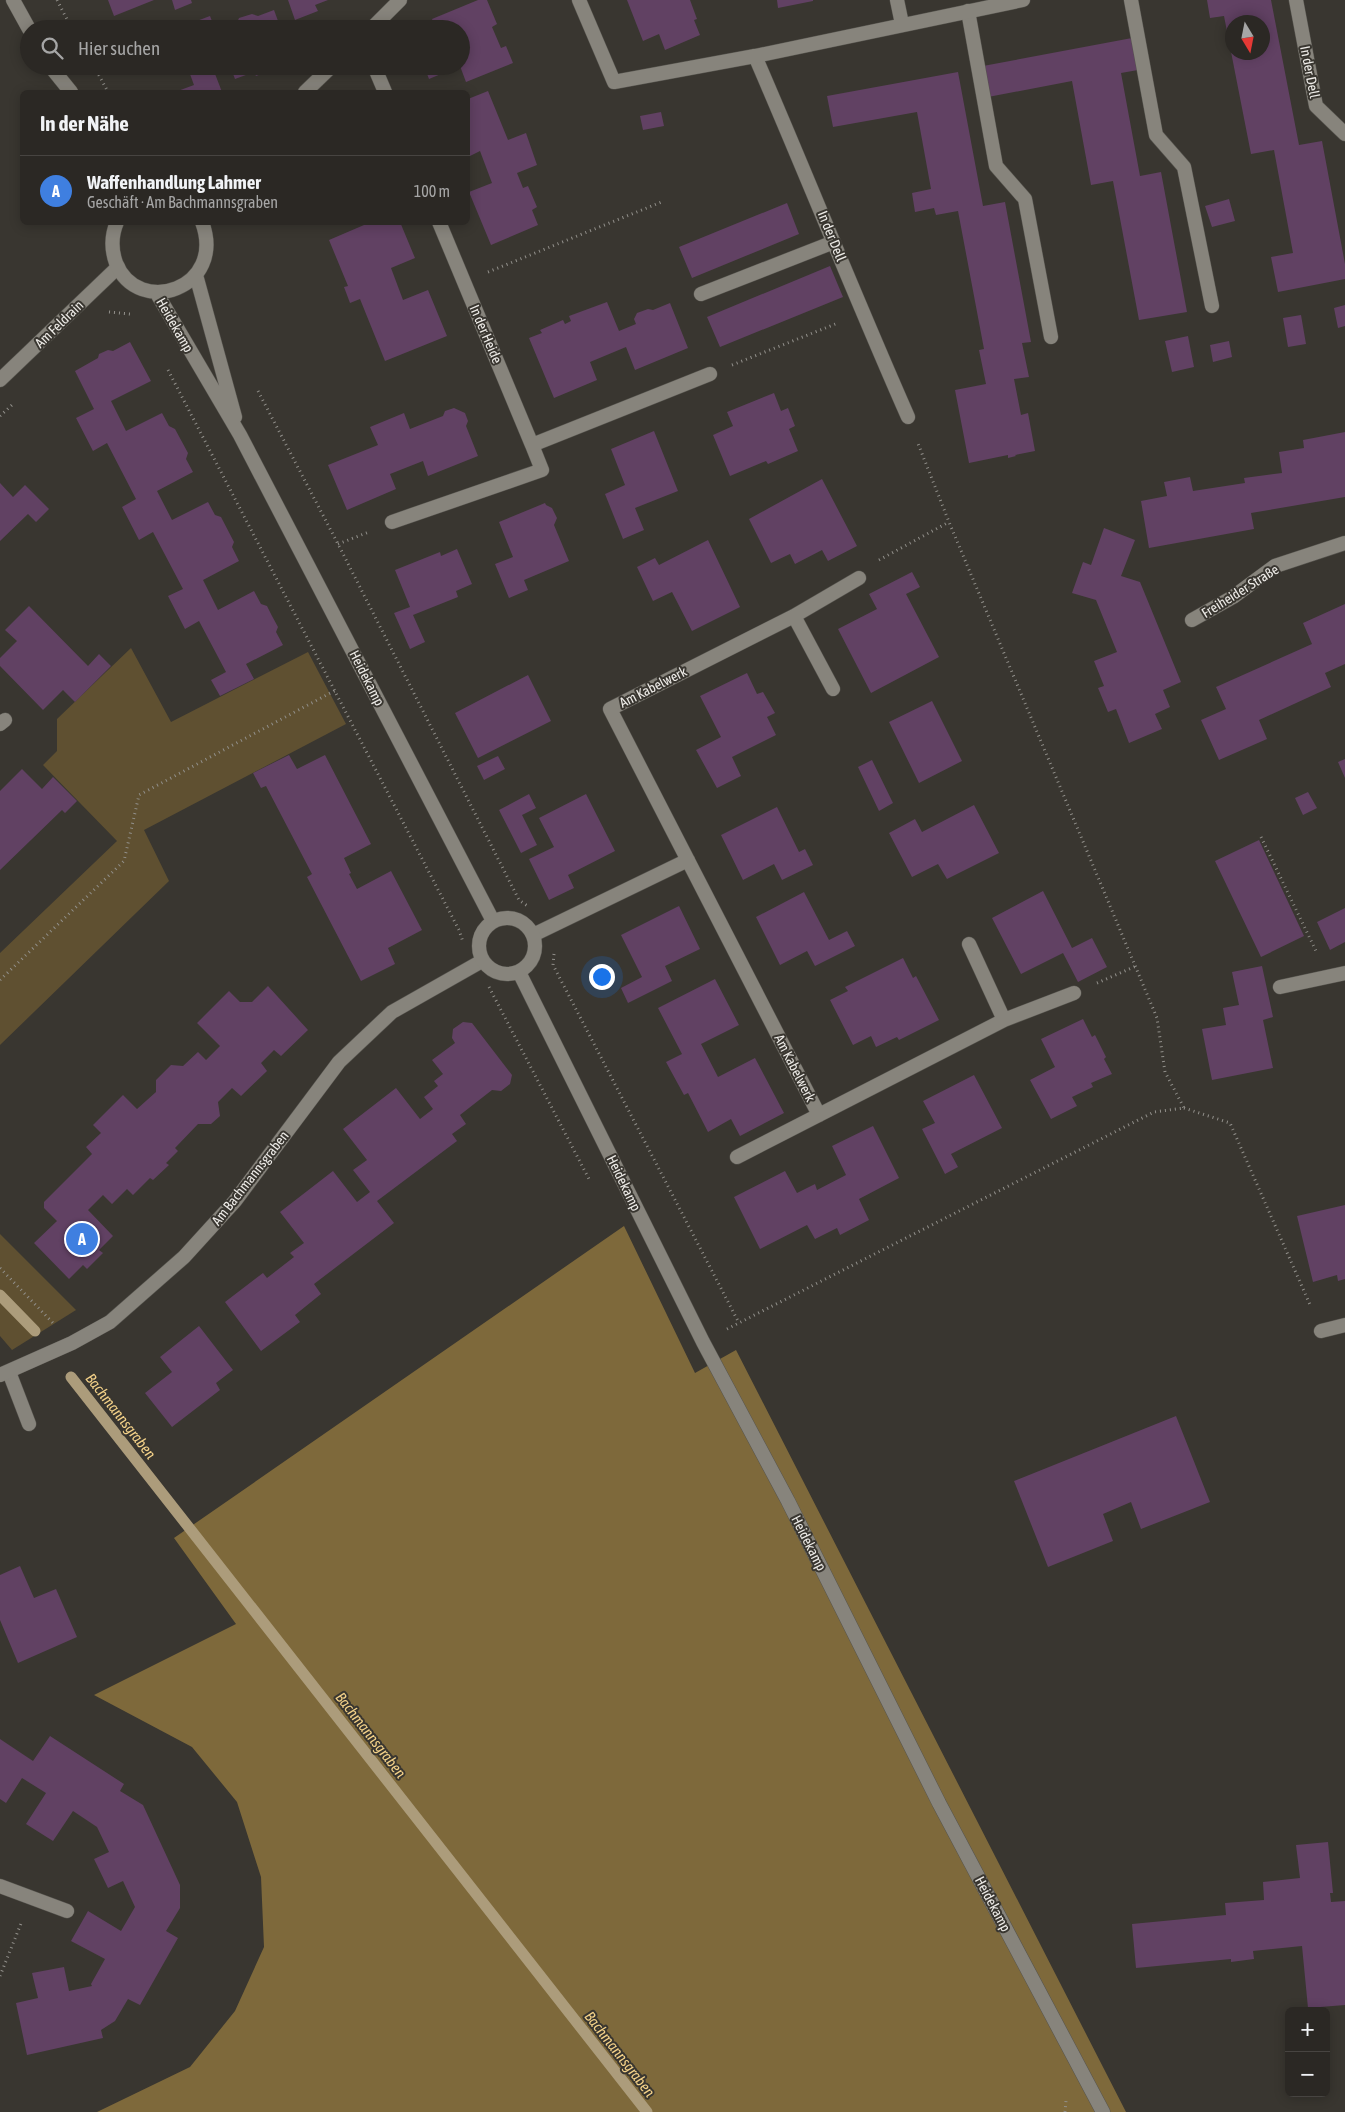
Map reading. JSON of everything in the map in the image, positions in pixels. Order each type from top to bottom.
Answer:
[{"type":"street","points":[[13,0],[24,20]]},
{"type":"street","points":[[379,20],[400,0]]},
{"type":"street","points":[[579,0],[614,82],[755,56],[1023,0]]},
{"type":"street","points":[[897,0],[902,24]]},
{"type":"street","points":[[1131,0],[1156,135],[1184,168],[1212,306]]},
{"type":"street","name":"In der Dell","points":[[1296,0],[1316,106],[1345,134]]},
{"type":"street","points":[[968,11],[996,166],[1026,199],[1052,338]]},
{"type":"street","name":"In der Dell","points":[[755,56],[834,242],[862,314],[908,417]]},
{"type":"street","points":[[53,75],[58,90]]},
{"type":"street","points":[[57,75],[69,90]]},
{"type":"street","points":[[307,90],[323,75]]},
{"type":"street","points":[[378,75],[384,90]]},
{"type":"street","points":[[116,225],[112,242],[113,255],[118,268]]},
{"type":"street","name":"Heidekamp","points":[[118,268],[128,280],[141,288],[156,292],[172,291],[185,285],[204,264],[208,250],[207,236],[203,225]]},
{"type":"street","name":"In der Heide","points":[[392,522],[542,470],[440,225]]},
{"type":"street","points":[[701,294],[834,242]]},
{"type":"street","name":"Am Feldrain","points":[[0,380],[118,268]]},
{"type":"street","name":"Heidekamp","points":[[196,275],[240,435]]},
{"type":"street","name":"Heidekamp","points":[[156,292],[240,435],[493,921]]},
{"type":"street","points":[[532,446],[710,374]]},
{"type":"street","name":"Freiheider Straße","points":[[1192,620],[1233,597],[1275,566],[1345,543]]},
{"type":"street","name":"Am Kabelwerk","points":[[819,1115],[610,709],[794,616],[859,578]]},
{"type":"street","points":[[794,616],[832,689]]},
{"type":"street","points":[[533,935],[688,860]]},
{"type":"street","points":[[513,918],[522,922],[533,935],[534,953],[529,964],[519,972],[506,975],[477,964],[478,942],[481,934],[493,921],[513,918]]},
{"type":"street","points":[[969,944],[1004,1020]]},
{"type":"street","name":"Am Bachmannsgraben","points":[[5,1373],[72,1343],[110,1322],[184,1257],[235,1201],[339,1062],[392,1012],[477,964]]},
{"type":"street","name":"Heidekamp","points":[[519,972],[703,1342],[788,1501],[939,1803],[1103,2112]]},
{"type":"street","points":[[1280,987],[1345,973]]},
{"type":"street","name":"Am Kabelwerk","points":[[737,1157],[1004,1020],[1074,993]]},
{"type":"street","points":[[1321,1331],[1345,1325]]},
{"type":"street","points":[[5,1373],[29,1424]]},
{"type":"street","points":[[0,1886],[67,1911]]},
{"type":"path","points":[[57,0],[67,20]]},
{"type":"path","points":[[99,75],[107,90]]},
{"type":"path","points":[[464,282],[664,201]]},
{"type":"path","points":[[90,294],[107,312],[132,314]]},
{"type":"path","points":[[710,374],[862,314]]},
{"type":"path","points":[[166,366],[477,964]]},
{"type":"path","points":[[257,390],[338,544],[519,900],[539,915],[549,928],[553,938],[553,965],[738,1323],[1154,1112],[1184,1108],[1230,1122],[1321,1331]]},
{"type":"path","points":[[908,417],[949,522],[1157,1018],[1165,1072],[1184,1108]]},
{"type":"path","points":[[338,544],[392,522]]},
{"type":"path","points":[[859,578],[867,566],[949,522]]},
{"type":"path","points":[[0,980],[124,861],[139,795],[336,690]]},
{"type":"path","points":[[1261,837],[1328,976]]},
{"type":"path","points":[[1074,993],[1136,966]]},
{"type":"path","points":[[0,1268],[72,1343]]},
{"type":"path","points":[[0,1976],[33,1898]]},
{"type":"shaded area","points":[[131,648],[171,722],[308,652],[346,724],[144,830],[169,881],[0,1045],[0,953],[117,841],[43,765],[57,751],[57,719]]},
{"type":"shaded area","points":[[624,1226],[695,1373],[736,1350],[1126,2112],[97,2112],[190,2067],[235,2011],[264,1947],[261,1877],[237,1802],[192,1747],[94,1695],[236,1624],[174,1538]]},
{"type":"shaded area","points":[[0,1234],[76,1310],[12,1350],[0,1336]]},
{"type":"building","points":[[108,0],[154,0],[114,16]]},
{"type":"building","points":[[172,0],[191,0],[192,3],[175,10]]},
{"type":"building","points":[[288,0],[328,0],[315,5],[318,11],[295,20]]},
{"type":"building","points":[[478,0],[487,0],[497,24],[492,27],[501,48],[506,46],[513,63],[466,82],[463,75],[470,75],[470,20],[432,19]]},
{"type":"building","points":[[627,0],[690,0],[697,19],[694,20],[700,35],[665,50],[659,34],[643,41]]},
{"type":"building","points":[[777,0],[813,0],[813,1],[778,8]]},
{"type":"building","points":[[1207,0],[1271,0],[1299,145],[1322,141],[1345,264],[1345,279],[1278,292],[1271,257],[1293,253],[1274,150],[1251,154],[1233,60],[1270,60],[1270,15],[1225,15],[1225,21],[1224,16],[1210,18]]},
{"type":"building","points":[[274,10],[278,20],[238,20],[252,14],[258,16]]},
{"type":"building","points":[[210,16],[212,20],[199,20]]},
{"type":"building","points":[[1132,38],[1138,70],[1121,73],[1140,176],[1161,172],[1187,312],[1139,320],[1113,181],[1091,185],[1072,81],[988,97],[983,66]]},
{"type":"building","points":[[958,72],[983,206],[1005,202],[1031,342],[1022,343],[1029,377],[1014,379],[1021,415],[1028,413],[1035,451],[1008,458],[1008,455],[969,463],[955,390],[986,384],[979,350],[984,349],[958,211],[936,215],[934,208],[915,212],[912,193],[931,189],[917,112],[833,127],[827,96]]},
{"type":"building","points":[[190,75],[215,75],[221,90],[180,90],[194,85]]},
{"type":"building","points":[[233,75],[246,75],[235,79]]},
{"type":"building","points":[[427,75],[439,75],[429,79]]},
{"type":"building","points":[[488,91],[508,140],[526,133],[537,165],[517,173],[523,188],[528,186],[537,207],[532,210],[538,225],[491,245],[470,194],[470,192],[492,183],[480,151],[470,156],[470,98]]},
{"type":"building","points":[[661,112],[664,126],[643,130],[640,116]]},
{"type":"building","points":[[1229,199],[1235,221],[1212,227],[1205,206]]},
{"type":"building","points":[[787,203],[799,234],[692,278],[679,247]]},
{"type":"building","points":[[364,225],[401,225],[415,258],[391,268],[403,300],[428,290],[447,336],[385,361],[360,299],[350,303],[344,287],[348,286],[329,240]]},
{"type":"building","points":[[830,266],[843,297],[720,347],[707,317]]},
{"type":"building","points":[[607,302],[619,331],[636,324],[634,319],[637,313],[648,309],[653,310],[670,303],[688,348],[635,370],[626,347],[590,362],[597,380],[554,398],[529,338],[542,333],[540,330],[563,320],[565,324],[571,321],[569,316]]},
{"type":"building","points":[[1345,305],[1345,326],[1338,328],[1334,308]]},
{"type":"building","points":[[1301,315],[1306,344],[1288,347],[1283,318]]},
{"type":"building","points":[[1188,336],[1194,367],[1172,372],[1165,341]]},
{"type":"building","points":[[1229,341],[1232,357],[1213,362],[1210,345]]},
{"type":"building","points":[[130,342],[151,381],[111,401],[126,431],[162,413],[169,426],[175,429],[188,453],[186,459],[193,472],[157,491],[172,520],[208,502],[215,515],[221,517],[234,542],[232,547],[239,561],[203,580],[218,610],[254,591],[261,604],[267,606],[278,627],[276,632],[283,645],[246,664],[254,679],[220,696],[211,680],[226,672],[199,621],[185,629],[168,596],[183,589],[153,532],[139,540],[122,507],[136,499],[107,443],[93,451],[76,418],[94,409],[75,371],[98,358],[99,354],[108,350],[113,351]]},
{"type":"building","points":[[774,393],[781,411],[788,408],[795,426],[789,429],[798,451],[768,464],[766,461],[730,476],[713,435],[733,426],[727,412]]},
{"type":"building","points":[[454,408],[465,413],[468,421],[466,426],[478,456],[428,476],[423,461],[390,474],[396,489],[347,510],[328,465],[378,445],[370,427],[404,413],[410,429],[443,416],[445,411]]},
{"type":"building","points":[[654,431],[678,491],[635,508],[644,530],[623,539],[605,494],[625,485],[611,449]]},
{"type":"building","points":[[1345,432],[1345,497],[1251,513],[1254,529],[1149,548],[1141,501],[1167,496],[1164,482],[1190,477],[1193,491],[1245,483],[1244,478],[1282,473],[1279,452],[1304,448],[1303,440]]},
{"type":"building","points":[[822,479],[857,546],[828,561],[822,550],[795,564],[790,554],[771,563],[749,519]]},
{"type":"building","points":[[0,483],[13,497],[25,485],[49,509],[36,522],[28,514],[0,541]]},
{"type":"building","points":[[545,503],[552,508],[557,518],[554,525],[569,561],[524,580],[528,590],[509,598],[495,564],[513,557],[499,522]]},
{"type":"building","points":[[1104,528],[1135,540],[1121,576],[1140,582],[1181,682],[1163,690],[1170,707],[1155,714],[1162,729],[1129,743],[1116,709],[1108,712],[1098,688],[1104,686],[1094,661],[1117,652],[1096,600],[1072,593],[1083,562],[1091,565]]},
{"type":"building","points":[[708,540],[740,607],[692,631],[672,592],[653,601],[637,567],[655,558],[659,565]]},
{"type":"building","points":[[457,549],[472,584],[456,591],[458,597],[413,615],[425,642],[410,649],[394,613],[410,607],[395,570],[440,552],[441,556]]},
{"type":"building","points":[[912,572],[920,587],[906,594],[939,657],[871,693],[838,629],[877,609],[869,594]]},
{"type":"building","points":[[1345,604],[1345,664],[1325,673],[1331,687],[1259,720],[1267,739],[1219,760],[1201,720],[1226,709],[1216,687],[1312,644],[1303,623]]},
{"type":"building","points":[[29,606],[88,666],[99,654],[111,666],[75,702],[63,690],[43,710],[0,666],[0,658],[17,641],[5,630]]},
{"type":"building","points":[[747,673],[757,694],[763,692],[775,713],[767,717],[776,735],[732,757],[741,776],[717,788],[696,750],[721,737],[700,696]]},
{"type":"building","points":[[528,675],[551,721],[478,758],[455,713]]},
{"type":"building","points":[[932,701],[962,761],[919,783],[889,722]]},
{"type":"building","points":[[289,755],[297,769],[325,755],[371,844],[344,858],[351,873],[349,874],[357,889],[391,871],[422,930],[388,948],[395,964],[361,981],[307,877],[312,874],[266,786],[261,788],[253,773]]},
{"type":"building","points":[[498,756],[505,769],[484,780],[477,766]]},
{"type":"building","points":[[1345,759],[1345,778],[1338,762]]},
{"type":"building","points":[[872,760],[893,803],[879,811],[858,767]]},
{"type":"building","points":[[22,769],[42,789],[53,777],[77,801],[65,813],[62,810],[0,870],[0,791]]},
{"type":"building","points":[[1308,792],[1317,808],[1303,815],[1295,798]]},
{"type":"building","points":[[529,794],[536,808],[522,815],[537,845],[521,853],[499,810]]},
{"type":"building","points":[[586,794],[615,851],[568,875],[574,888],[549,900],[529,859],[554,847],[539,818]]},
{"type":"building","points":[[974,805],[999,853],[947,879],[938,864],[912,877],[889,833],[915,819],[922,832]]},
{"type":"building","points":[[777,807],[799,852],[805,849],[813,865],[782,880],[774,864],[743,880],[721,835]]},
{"type":"building","points":[[1259,840],[1304,936],[1261,957],[1215,861]]},
{"type":"building","points":[[1043,891],[1072,948],[1092,938],[1107,967],[1078,982],[1063,953],[1021,974],[992,918]]},
{"type":"building","points":[[804,892],[829,940],[847,931],[855,946],[815,966],[807,951],[780,965],[756,917]]},
{"type":"building","points":[[679,906],[700,949],[665,966],[672,981],[628,1003],[621,988],[642,977],[621,935]]},
{"type":"building","points":[[1345,908],[1345,942],[1330,950],[1317,922]]},
{"type":"building","points":[[903,958],[913,978],[916,976],[939,1020],[899,1040],[897,1037],[876,1047],[871,1036],[853,1045],[830,1000],[848,991],[845,987]]},
{"type":"building","points":[[1262,966],[1273,1017],[1263,1020],[1273,1068],[1212,1080],[1202,1029],[1226,1025],[1223,1008],[1239,1005],[1232,972]]},
{"type":"building","points":[[715,979],[739,1025],[701,1044],[718,1077],[755,1058],[784,1113],[740,1136],[731,1119],[708,1132],[688,1093],[684,1095],[666,1062],[682,1054],[658,1008]]},
{"type":"building","points":[[268,986],[308,1030],[281,1056],[274,1050],[261,1063],[267,1071],[241,1096],[232,1088],[218,1102],[220,1116],[211,1124],[198,1124],[175,1148],[178,1151],[166,1163],[169,1165],[153,1180],[150,1178],[133,1195],[127,1189],[112,1204],[103,1195],[88,1210],[113,1236],[99,1250],[103,1253],[87,1269],[83,1265],[69,1279],[34,1243],[57,1221],[44,1208],[44,1202],[92,1154],[86,1147],[101,1133],[93,1125],[123,1095],[137,1109],[156,1092],[156,1080],[171,1065],[183,1066],[198,1052],[206,1060],[220,1046],[197,1023],[229,991],[240,1002],[252,1002]]},
{"type":"building","points":[[1083,1019],[1092,1037],[1095,1035],[1112,1074],[1091,1083],[1093,1087],[1072,1097],[1077,1106],[1051,1119],[1030,1080],[1055,1067],[1041,1039]]},
{"type":"building","points":[[463,1022],[472,1023],[512,1075],[510,1084],[501,1091],[492,1090],[460,1115],[466,1124],[452,1134],[457,1141],[377,1201],[394,1223],[314,1284],[321,1294],[295,1315],[300,1322],[261,1351],[225,1302],[263,1273],[267,1278],[294,1257],[290,1253],[304,1243],[280,1212],[333,1171],[357,1202],[370,1192],[353,1170],[367,1160],[343,1129],[396,1088],[420,1119],[433,1109],[424,1097],[438,1086],[434,1081],[443,1074],[432,1060],[455,1043],[452,1038],[453,1029]]},
{"type":"building","points":[[974,1075],[1002,1128],[951,1154],[958,1167],[945,1174],[922,1129],[935,1123],[923,1101]]},
{"type":"building","points":[[873,1126],[899,1178],[859,1199],[869,1220],[840,1235],[837,1228],[815,1239],[807,1225],[760,1249],[734,1197],[785,1171],[797,1193],[815,1184],[817,1190],[846,1175],[832,1146]]},
{"type":"building","points":[[1345,1205],[1345,1279],[1338,1281],[1337,1275],[1313,1282],[1297,1216]]},
{"type":"building","points":[[199,1326],[233,1370],[216,1383],[220,1390],[172,1427],[145,1393],[172,1372],[160,1357]]},
{"type":"building","points":[[1176,1416],[1210,1502],[1141,1529],[1131,1502],[1103,1514],[1113,1541],[1048,1567],[1014,1481]]},
{"type":"building","points":[[20,1566],[34,1598],[56,1589],[77,1637],[18,1663],[0,1620],[0,1575]]},
{"type":"building","points":[[50,1736],[124,1784],[120,1791],[143,1805],[180,1885],[180,1908],[166,1931],[178,1938],[140,2005],[128,1999],[115,2021],[101,2030],[103,2038],[27,2055],[16,2003],[38,1998],[32,1973],[64,1967],[69,1991],[92,1986],[91,1984],[105,1959],[71,1941],[88,1911],[121,1931],[135,1907],[123,1881],[108,1888],[94,1859],[109,1852],[97,1827],[73,1811],[53,1841],[26,1824],[46,1793],[22,1778],[6,1803],[0,1799],[0,1739],[33,1761]]},
{"type":"building","points":[[1328,1842],[1333,1893],[1330,1893],[1331,1902],[1345,1901],[1345,2005],[1308,2007],[1302,1946],[1253,1951],[1254,1959],[1231,1962],[1231,1959],[1136,1968],[1132,1924],[1226,1915],[1225,1903],[1264,1900],[1263,1882],[1300,1878],[1296,1845]]},
{"type":"waterway","name":"Bachmannsgraben","points":[[0,1295],[35,1331]]},
{"type":"waterway","name":"Bachmannsgraben","points":[[71,1377],[647,2112]]},
{"type":"place","name":"Waffenhandlung Lahmer","points":[[82,1239]]}]
